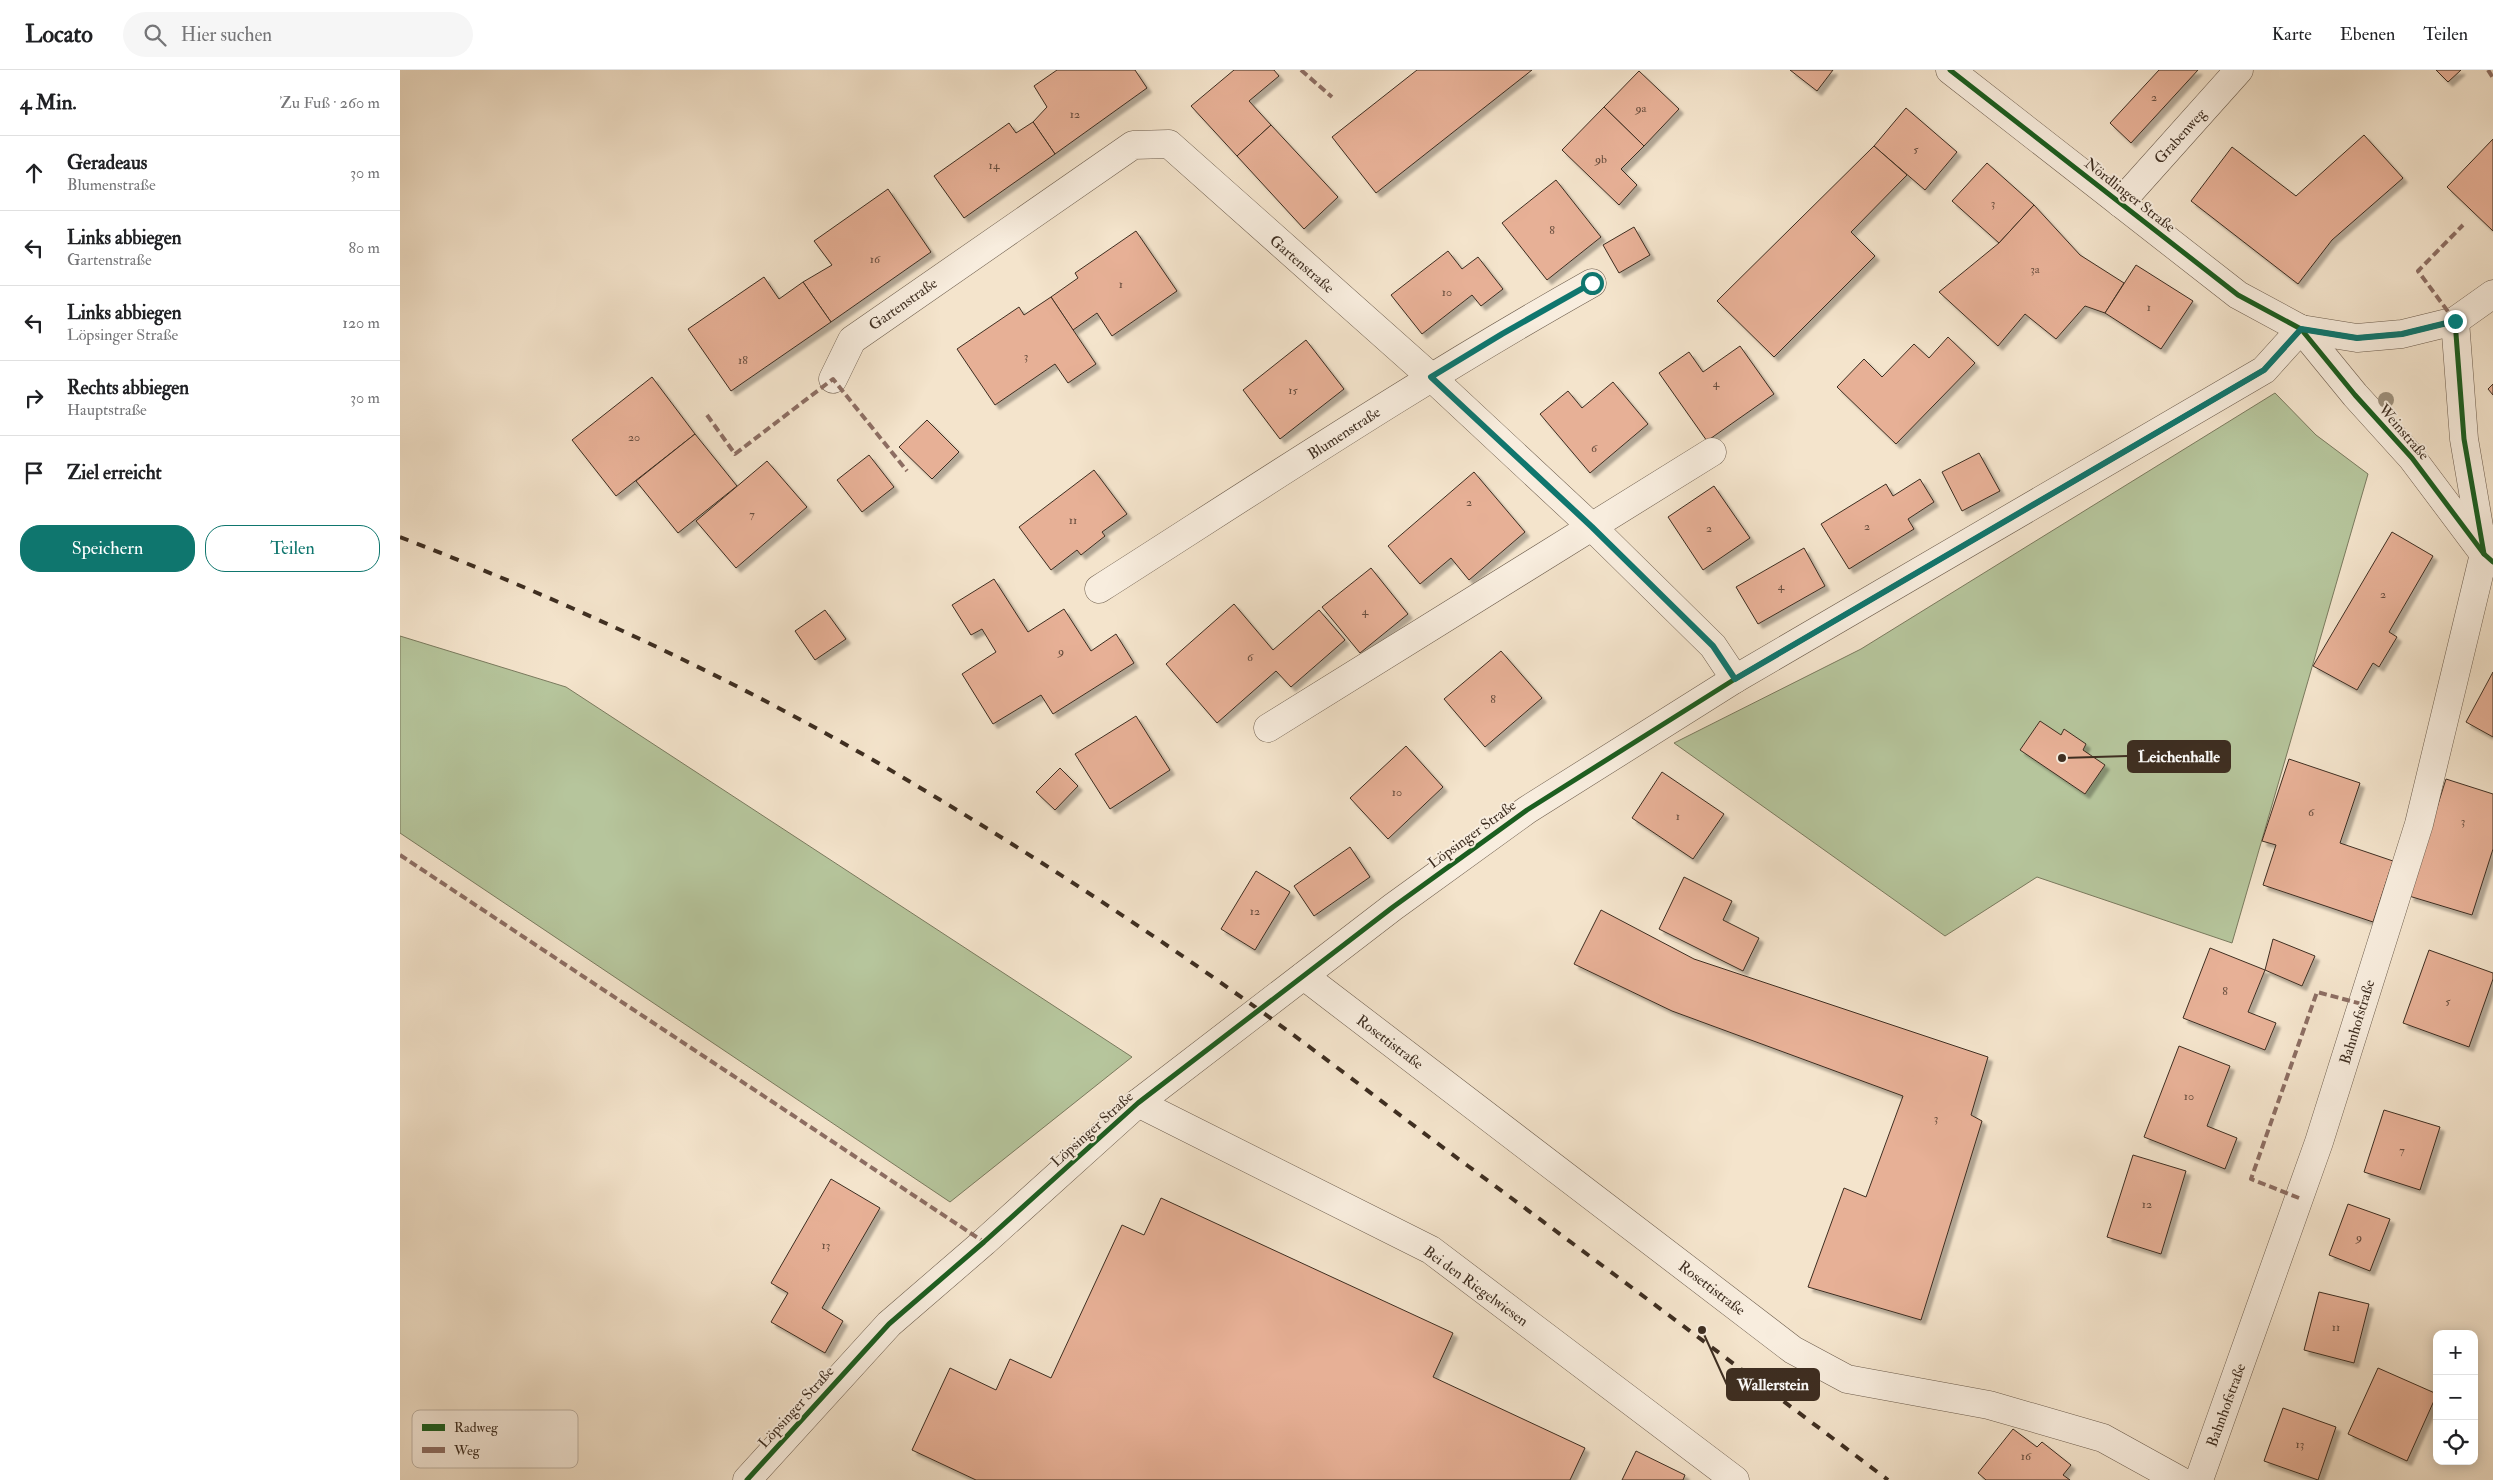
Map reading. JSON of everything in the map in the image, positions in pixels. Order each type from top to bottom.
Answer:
[{"type":"street","name":"Nördlinger Straße","points":[[1950,70],[2238,294],[2301,329]]},
{"type":"street","name":"Grabenweg","points":[[2120,203],[2239,70]]},
{"type":"street","name":"Gartenstraße","points":[[833,379],[852,340],[1133,145],[1169,144],[1431,377],[1592,527],[1713,646],[1735,679]]},
{"type":"street","name":"Blumenstraße","points":[[1099,589],[1431,377],[1592,283]]},
{"type":"street","points":[[2301,329],[2357,338],[2402,334],[2455,321],[2493,294]]},
{"type":"street","points":[[2455,321],[2464,439],[2488,558]]},
{"type":"street","name":"Weinstraße","points":[[2301,329],[2355,395],[2412,458],[2488,558]]},
{"type":"street","name":"Löpsinger Straße","points":[[747,1480],[889,1324],[984,1242],[1138,1103],[1400,902],[1527,810],[1735,679],[2264,370],[2301,329]]},
{"type":"street","points":[[1268,728],[1712,452]]},
{"type":"street","name":"Bahnhofstraße","points":[[2199,1480],[2319,1142],[2419,824],[2488,558]]},
{"type":"street","name":"Rosettistraße","points":[[1304,976],[1793,1350],[1847,1379],[1989,1405],[2103,1438],[2179,1480]]},
{"type":"street","name":"Bei den Riegelwiesen","points":[[1138,1103],[1431,1250],[1735,1480]]},
{"type":"green space","points":[[2275,393],[2316,435],[2368,474],[2232,943],[2037,877],[1945,936],[1674,743],[1861,649]]},
{"type":"green space","points":[[400,636],[566,687],[1132,1057],[950,1202],[400,833]]},
{"type":"building","points":[[1057,70],[1135,70],[1147,88],[1055,154],[1033,122],[1047,107],[1034,86]]},
{"type":"building","points":[[1234,70],[1274,70],[1279,76],[1249,101],[1271,125],[1237,156],[1191,106]]},
{"type":"building","points":[[1417,70],[1532,70],[1376,193],[1332,137]]},
{"type":"building","points":[[1790,70],[1833,70],[1817,91]]},
{"type":"building","points":[[2159,70],[2198,70],[2131,143],[2110,123]]},
{"type":"building","points":[[2436,70],[2461,70],[2448,82]]},
{"type":"building","points":[[1639,71],[1679,109],[1644,146],[1604,107]]},
{"type":"building","points":[[1604,107],[1644,146],[1621,169],[1637,185],[1619,205],[1562,150]]},
{"type":"building","points":[[1906,108],[1957,152],[1925,190],[1874,146]]},
{"type":"building","points":[[1033,122],[1055,154],[964,218],[934,176],[1009,123],[1016,133]]},
{"type":"building","points":[[1271,125],[1338,197],[1304,229],[1237,156]]},
{"type":"building","points":[[2364,135],[2403,178],[2332,240],[2298,284],[2191,201],[2232,147],[2296,196]]},
{"type":"building","points":[[2493,139],[2493,231],[2447,187]]},
{"type":"building","points":[[1874,146],[1907,175],[1851,232],[1875,256],[1774,357],[1717,301]]},
{"type":"building","points":[[1987,163],[2034,205],[1999,243],[1952,201]]},
{"type":"building","points":[[1556,180],[1601,237],[1547,280],[1502,223]]},
{"type":"building","points":[[888,189],[931,252],[831,322],[803,282],[832,265],[814,241]]},
{"type":"building","points":[[2034,205],[2080,255],[2124,283],[2105,313],[2085,306],[2056,339],[2025,314],[1998,346],[1939,292],[1999,243]]},
{"type":"building","points":[[1634,227],[1650,255],[1619,273],[1603,245]]},
{"type":"building","points":[[1136,231],[1177,291],[1112,336],[1097,313],[1073,330],[1051,297],[1078,278],[1075,273]]},
{"type":"building","points":[[1448,251],[1462,269],[1478,257],[1503,289],[1481,306],[1472,295],[1422,334],[1391,295]]},
{"type":"building","points":[[2136,265],[2193,301],[2161,349],[2105,313]]},
{"type":"building","points":[[764,277],[779,299],[803,282],[831,322],[731,391],[688,329]]},
{"type":"building","points":[[1051,297],[1096,364],[1068,383],[1055,364],[995,405],[957,349],[1019,307],[1024,315]]},
{"type":"building","points":[[1948,337],[1975,363],[1896,444],[1837,387],[1864,359],[1882,377],[1914,344],[1929,358]]},
{"type":"building","points":[[1306,340],[1344,389],[1280,439],[1243,390]]},
{"type":"building","points":[[1740,346],[1774,394],[1707,441],[1659,373],[1689,352],[1703,372]]},
{"type":"building","points":[[652,377],[695,434],[616,496],[572,440]]},
{"type":"building","points":[[1613,382],[1648,424],[1590,473],[1540,414],[1568,391],[1582,408]]},
{"type":"building","points":[[2493,384],[2493,395],[2488,389]]},
{"type":"building","points":[[927,420],[959,452],[932,479],[899,447]]},
{"type":"building","points":[[695,434],[737,486],[678,533],[636,481]]},
{"type":"building","points":[[1979,453],[2000,491],[1962,511],[1942,472]]},
{"type":"building","points":[[869,455],[894,487],[862,512],[837,480]]},
{"type":"building","points":[[767,461],[807,507],[736,568],[696,521]]},
{"type":"building","points":[[1094,470],[1127,514],[1102,532],[1105,536],[1081,555],[1077,550],[1051,570],[1019,527]]},
{"type":"building","points":[[1474,472],[1525,532],[1469,580],[1451,558],[1420,584],[1388,546]]},
{"type":"building","points":[[1920,479],[1934,502],[1908,519],[1914,529],[1849,569],[1821,524],[1886,484],[1893,496]]},
{"type":"building","points":[[1714,486],[1750,538],[1703,570],[1668,517]]},
{"type":"building","points":[[2392,532],[2433,556],[2389,632],[2397,637],[2379,667],[2373,663],[2357,690],[2313,666]]},
{"type":"building","points":[[1804,548],[1825,586],[1758,624],[1736,587]]},
{"type":"building","points":[[1371,568],[1408,614],[1360,653],[1322,607]]},
{"type":"building","points":[[994,579],[1028,632],[1064,609],[1091,651],[1116,634],[1134,663],[1053,714],[1041,695],[993,724],[962,674],[996,652],[982,629],[971,635],[952,605]]},
{"type":"building","points":[[1234,604],[1273,650],[1319,610],[1345,640],[1291,687],[1276,671],[1217,723],[1166,664]]},
{"type":"building","points":[[825,610],[846,639],[815,660],[795,631]]},
{"type":"building","points":[[1501,651],[1542,698],[1485,747],[1444,699]]},
{"type":"building","points":[[2493,672],[2493,737],[2466,722]]},
{"type":"building","points":[[1136,716],[1170,770],[1110,809],[1075,754]]},
{"type":"building","points":[[2040,721],[2061,735],[2064,729],[2086,744],[2083,750],[2105,765],[2085,794],[2020,750]]},
{"type":"building","points":[[1406,746],[1443,787],[1388,839],[1350,798]]},
{"type":"building","points":[[2289,759],[2360,783],[2340,843],[2393,861],[2373,922],[2263,885],[2276,845],[2262,841]]},
{"type":"building","points":[[1060,768],[1078,786],[1055,810],[1036,792]]},
{"type":"building","points":[[1662,772],[1724,814],[1693,859],[1632,818]]},
{"type":"building","points":[[2446,779],[2493,794],[2493,849],[2472,915],[2409,896]]},
{"type":"building","points":[[1350,847],[1370,877],[1314,916],[1294,886]]},
{"type":"building","points":[[1256,871],[1290,892],[1255,950],[1221,929]]},
{"type":"building","points":[[1684,877],[1732,901],[1723,920],[1759,938],[1743,971],[1659,929]]},
{"type":"building","points":[[1601,910],[1694,959],[1988,1057],[1971,1115],[1982,1121],[1921,1320],[1808,1287],[1844,1188],[1866,1197],[1903,1096],[1672,1011],[1574,964]]},
{"type":"building","points":[[2273,939],[2315,956],[2302,986],[2265,970]]},
{"type":"building","points":[[2210,948],[2265,970],[2248,1012],[2276,1023],[2265,1050],[2183,1018]]},
{"type":"building","points":[[2429,950],[2493,973],[2493,979],[2469,1047],[2403,1023]]},
{"type":"building","points":[[2179,1046],[2230,1066],[2207,1126],[2237,1138],[2225,1169],[2144,1137]]},
{"type":"building","points":[[2384,1110],[2440,1127],[2420,1190],[2364,1172]]},
{"type":"building","points":[[2133,1155],[2186,1171],[2161,1254],[2107,1237]]},
{"type":"building","points":[[831,1179],[880,1208],[822,1308],[843,1321],[825,1353],[771,1322],[788,1293],[771,1283]]},
{"type":"building","points":[[1161,1198],[1453,1333],[1433,1377],[1585,1448],[1570,1480],[976,1480],[912,1450],[950,1368],[996,1390],[1010,1359],[1051,1378],[1122,1225],[1144,1235]]},
{"type":"building","points":[[2348,1204],[2390,1219],[2370,1271],[2329,1255]]},
{"type":"building","points":[[2319,1292],[2369,1304],[2354,1363],[2304,1350]]},
{"type":"building","points":[[2378,1368],[2433,1392],[2433,1403],[2407,1461],[2348,1434]]},
{"type":"building","points":[[2283,1408],[2336,1427],[2318,1480],[2264,1461]]},
{"type":"building","points":[[2013,1429],[2037,1447],[2042,1442],[2071,1465],[2063,1475],[2070,1480],[1986,1480],[1978,1473]]},
{"type":"building","points":[[1636,1451],[1685,1475],[1683,1480],[1622,1480]]},
{"type":"railway","points":[[400,537],[591,616],[777,707],[897,774],[1036,859],[1173,949],[1262,1012],[1888,1480]]},
{"type":"marked path","points":[[1301,70],[1332,97]]},
{"type":"marked path","points":[[2488,70],[2493,78]]},
{"type":"marked path","points":[[2455,321],[2418,271],[2463,225]]},
{"type":"marked path","points":[[707,415],[735,454],[833,379],[907,471]]},
{"type":"marked path","points":[[400,855],[984,1242]]},
{"type":"marked path","points":[[2299,1198],[2251,1179],[2317,992],[2362,1004]]},
{"type":"cycle path","points":[[1950,70],[2238,295],[2301,329],[2357,338],[2402,334],[2455,321],[2464,439],[2484,554]]},
{"type":"cycle path","points":[[2301,329],[2355,395],[2412,458],[2484,554],[2493,562]]},
{"type":"cycle path","points":[[747,1480],[889,1324],[984,1242],[1138,1103],[1393,907],[1527,810],[1735,679],[2264,370],[2301,329]]},
{"type":"place","name":"Leichenhalle","points":[[2062,758]]},
{"type":"place","name":"Wallerstein","points":[[1702,1330]]},
{"type":"route","points":[[1592,283],[1431,377],[1592,527],[1713,646],[1735,679],[1838,617],[2264,370],[2301,329],[2357,338],[2402,334],[2455,321]]}]
